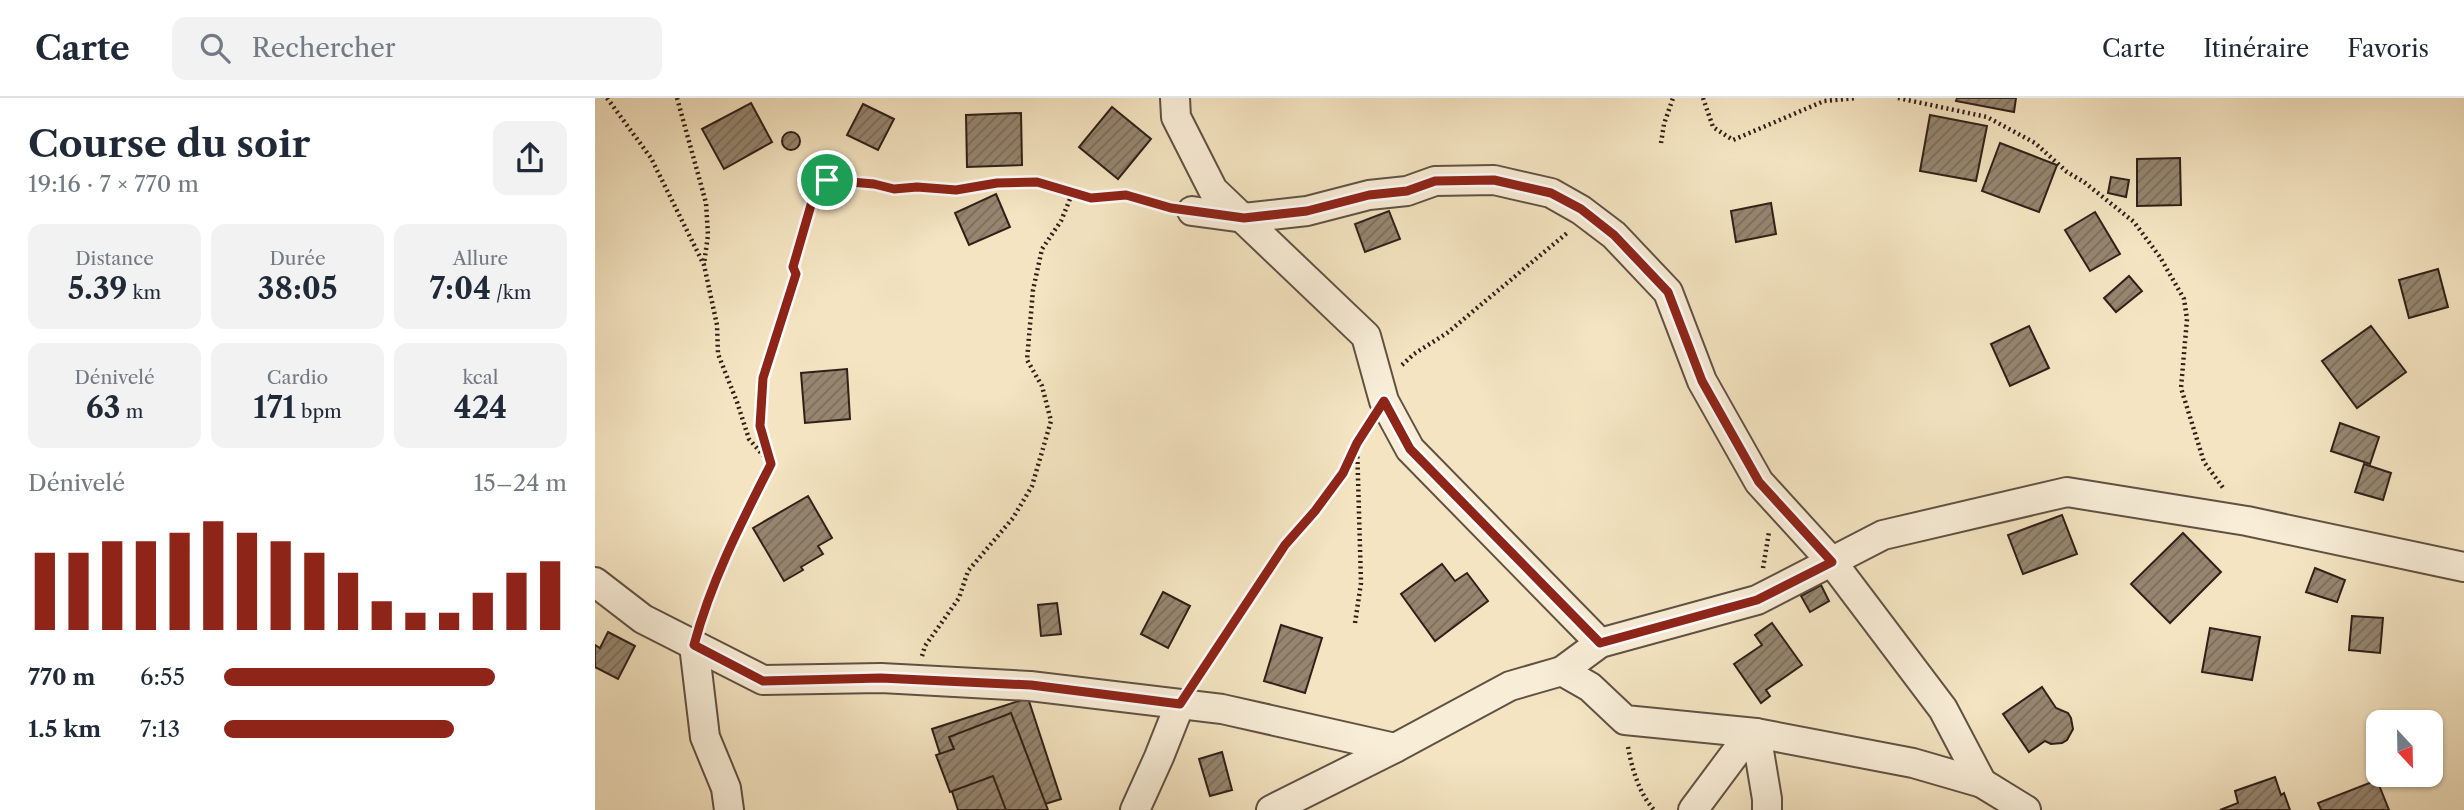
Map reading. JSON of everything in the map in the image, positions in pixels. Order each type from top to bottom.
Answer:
[{"type":"street","points":[[1175,98],[1177,117],[1213,190],[1366,336],[1384,401],[1410,449],[1600,643]]},
{"type":"street","points":[[1192,211],[1244,218],[1307,211],[1369,195],[1407,191],[1435,181],[1494,180],[1551,193],[1591,218],[1614,235],[1668,292],[1702,381],[1759,482],[1832,562],[1943,709],[1982,783]]},
{"type":"street","points":[[1271,810],[1510,686],[1562,671],[1600,643],[1757,600],[1883,534],[2067,492],[2246,522],[2464,567]]},
{"type":"street","points":[[595,582],[643,619],[763,681],[881,678],[1031,685],[1222,709],[1395,748]]},
{"type":"street","points":[[694,645],[705,737],[726,788],[729,810]]},
{"type":"street","points":[[1562,671],[1590,687],[1625,720],[1756,733],[1913,763],[1982,783],[2026,810]]},
{"type":"street","points":[[1135,810],[1180,704]]},
{"type":"street","points":[[1693,810],[1737,751],[1756,733]]},
{"type":"street","points":[[1756,733],[1767,810]]},
{"type":"path","points":[[607,98],[651,158],[704,265],[717,325],[718,354],[749,439],[771,464]]},
{"type":"path","points":[[677,98],[706,203],[708,235],[704,265]]},
{"type":"path","points":[[1661,143],[1673,98]]},
{"type":"path","points":[[1703,98],[1713,127],[1733,140],[1824,101],[1857,98]]},
{"type":"path","points":[[1898,98],[1987,117],[2035,143],[2067,172],[2084,182],[2134,222],[2160,257],[2184,299],[2187,319],[2181,388],[2204,462],[2246,522]]},
{"type":"path","points":[[694,645],[705,605],[734,536],[771,464],[760,426],[763,378],[796,274],[793,267],[811,205],[827,180],[874,184],[894,189],[917,187],[956,190],[997,183],[1037,182],[1091,198],[1126,195],[1192,211]]},
{"type":"path","points":[[916,680],[925,646],[959,598],[968,571],[1013,518],[1032,486],[1051,421],[1042,386],[1027,360],[1033,290],[1042,249],[1061,221],[1072,194]]},
{"type":"path","points":[[1180,704],[1285,545],[1343,473],[1357,443],[1384,401],[1397,370],[1413,355],[1447,333],[1576,226],[1591,218]]},
{"type":"path","points":[[1355,624],[1361,583],[1357,443]]},
{"type":"path","points":[[1757,600],[1773,514],[1781,508]]},
{"type":"path","points":[[1625,720],[1630,760],[1644,798],[1654,810]]},
{"type":"building","points":[[1957,98],[2016,98],[2014,112],[1956,101]]},
{"type":"building","points":[[751,103],[772,142],[724,169],[702,129]]},
{"type":"building","points":[[863,104],[894,119],[878,150],[847,135]]},
{"type":"building","points":[[1112,107],[1151,139],[1118,179],[1079,147]]},
{"type":"building","points":[[1021,113],[1022,165],[967,167],[966,115]]},
{"type":"building","points":[[1930,115],[1987,126],[1976,181],[1920,171]]},
{"type":"building","points":[[791,132],[797,135],[800,141],[797,147],[791,150],[785,147],[782,141],[785,135]]},
{"type":"building","points":[[2000,143],[2057,165],[2039,212],[1982,191]]},
{"type":"building","points":[[2180,158],[2181,205],[2137,206],[2137,159]]},
{"type":"building","points":[[2111,177],[2129,180],[2126,197],[2108,193]]},
{"type":"building","points":[[996,194],[1010,227],[969,245],[955,213]]},
{"type":"building","points":[[1771,203],[1776,234],[1736,242],[1731,211]]},
{"type":"building","points":[[1389,211],[1400,239],[1365,252],[1355,224]]},
{"type":"building","points":[[2095,212],[2120,254],[2090,271],[2065,230]]},
{"type":"building","points":[[2438,269],[2448,307],[2409,318],[2399,280]]},
{"type":"building","points":[[2129,276],[2142,291],[2116,312],[2104,298]]},
{"type":"building","points":[[2029,326],[2049,368],[2010,386],[1991,344]]},
{"type":"building","points":[[2371,326],[2406,372],[2357,408],[2322,361]]},
{"type":"building","points":[[847,369],[850,419],[805,423],[801,373]]},
{"type":"building","points":[[2340,423],[2379,437],[2370,464],[2331,451]]},
{"type":"building","points":[[2364,464],[2391,473],[2383,500],[2355,492]]},
{"type":"building","points":[[808,496],[832,538],[818,546],[823,554],[784,581],[753,528]]},
{"type":"building","points":[[2062,515],[2077,554],[2023,574],[2008,535]]},
{"type":"building","points":[[2183,533],[2221,572],[2170,623],[2131,584]]},
{"type":"building","points":[[1442,564],[1455,581],[1467,573],[1488,601],[1435,641],[1401,594]]},
{"type":"building","points":[[2315,568],[2345,580],[2337,602],[2306,592]]},
{"type":"building","points":[[1821,585],[1829,601],[1810,612],[1801,596]]},
{"type":"building","points":[[1163,592],[1190,606],[1168,648],[1141,634]]},
{"type":"building","points":[[1057,603],[1061,634],[1041,636],[1038,605]]},
{"type":"building","points":[[2352,616],[2383,618],[2380,653],[2349,650]]},
{"type":"building","points":[[1772,623],[1802,665],[1766,690],[1770,696],[1761,703],[1734,664],[1762,645],[1755,635]]},
{"type":"building","points":[[1281,625],[1322,638],[1305,693],[1264,681]]},
{"type":"building","points":[[2210,628],[2260,637],[2252,680],[2202,672]]},
{"type":"building","points":[[608,632],[635,646],[618,679],[595,667],[595,645],[600,648]]},
{"type":"building","points":[[2042,687],[2056,708],[2068,713],[2073,729],[2062,743],[2051,744],[2045,741],[2029,752],[2003,714]]},
{"type":"building","points":[[1028,698],[1061,799],[1026,810],[958,810],[932,729]]},
{"type":"building","points":[[1011,713],[1048,810],[1006,810],[993,776],[950,792],[936,755],[954,749],[949,737]]},
{"type":"building","points":[[1222,752],[1232,790],[1210,796],[1199,759]]},
{"type":"building","points":[[2275,777],[2290,810],[2220,810],[2238,803],[2235,791]]},
{"type":"building","points":[[2366,784],[2366,788],[2380,788],[2389,810],[2321,810],[2318,803]]},
{"type":"route","points":[[827,180],[874,184],[894,189],[917,187],[956,190],[997,183],[1037,182],[1091,198],[1126,195],[1171,208],[1244,218],[1307,211],[1369,195],[1407,191],[1435,181],[1494,180],[1551,193],[1581,209],[1614,235],[1668,292],[1702,381],[1759,482],[1832,562],[1757,600],[1600,643],[1410,449],[1384,401],[1357,443],[1343,473],[1285,545],[1180,704],[1031,685],[881,678],[763,681],[694,645],[705,605],[734,536],[771,464],[760,426],[763,378],[796,274],[793,267],[811,205],[827,180]]}]
